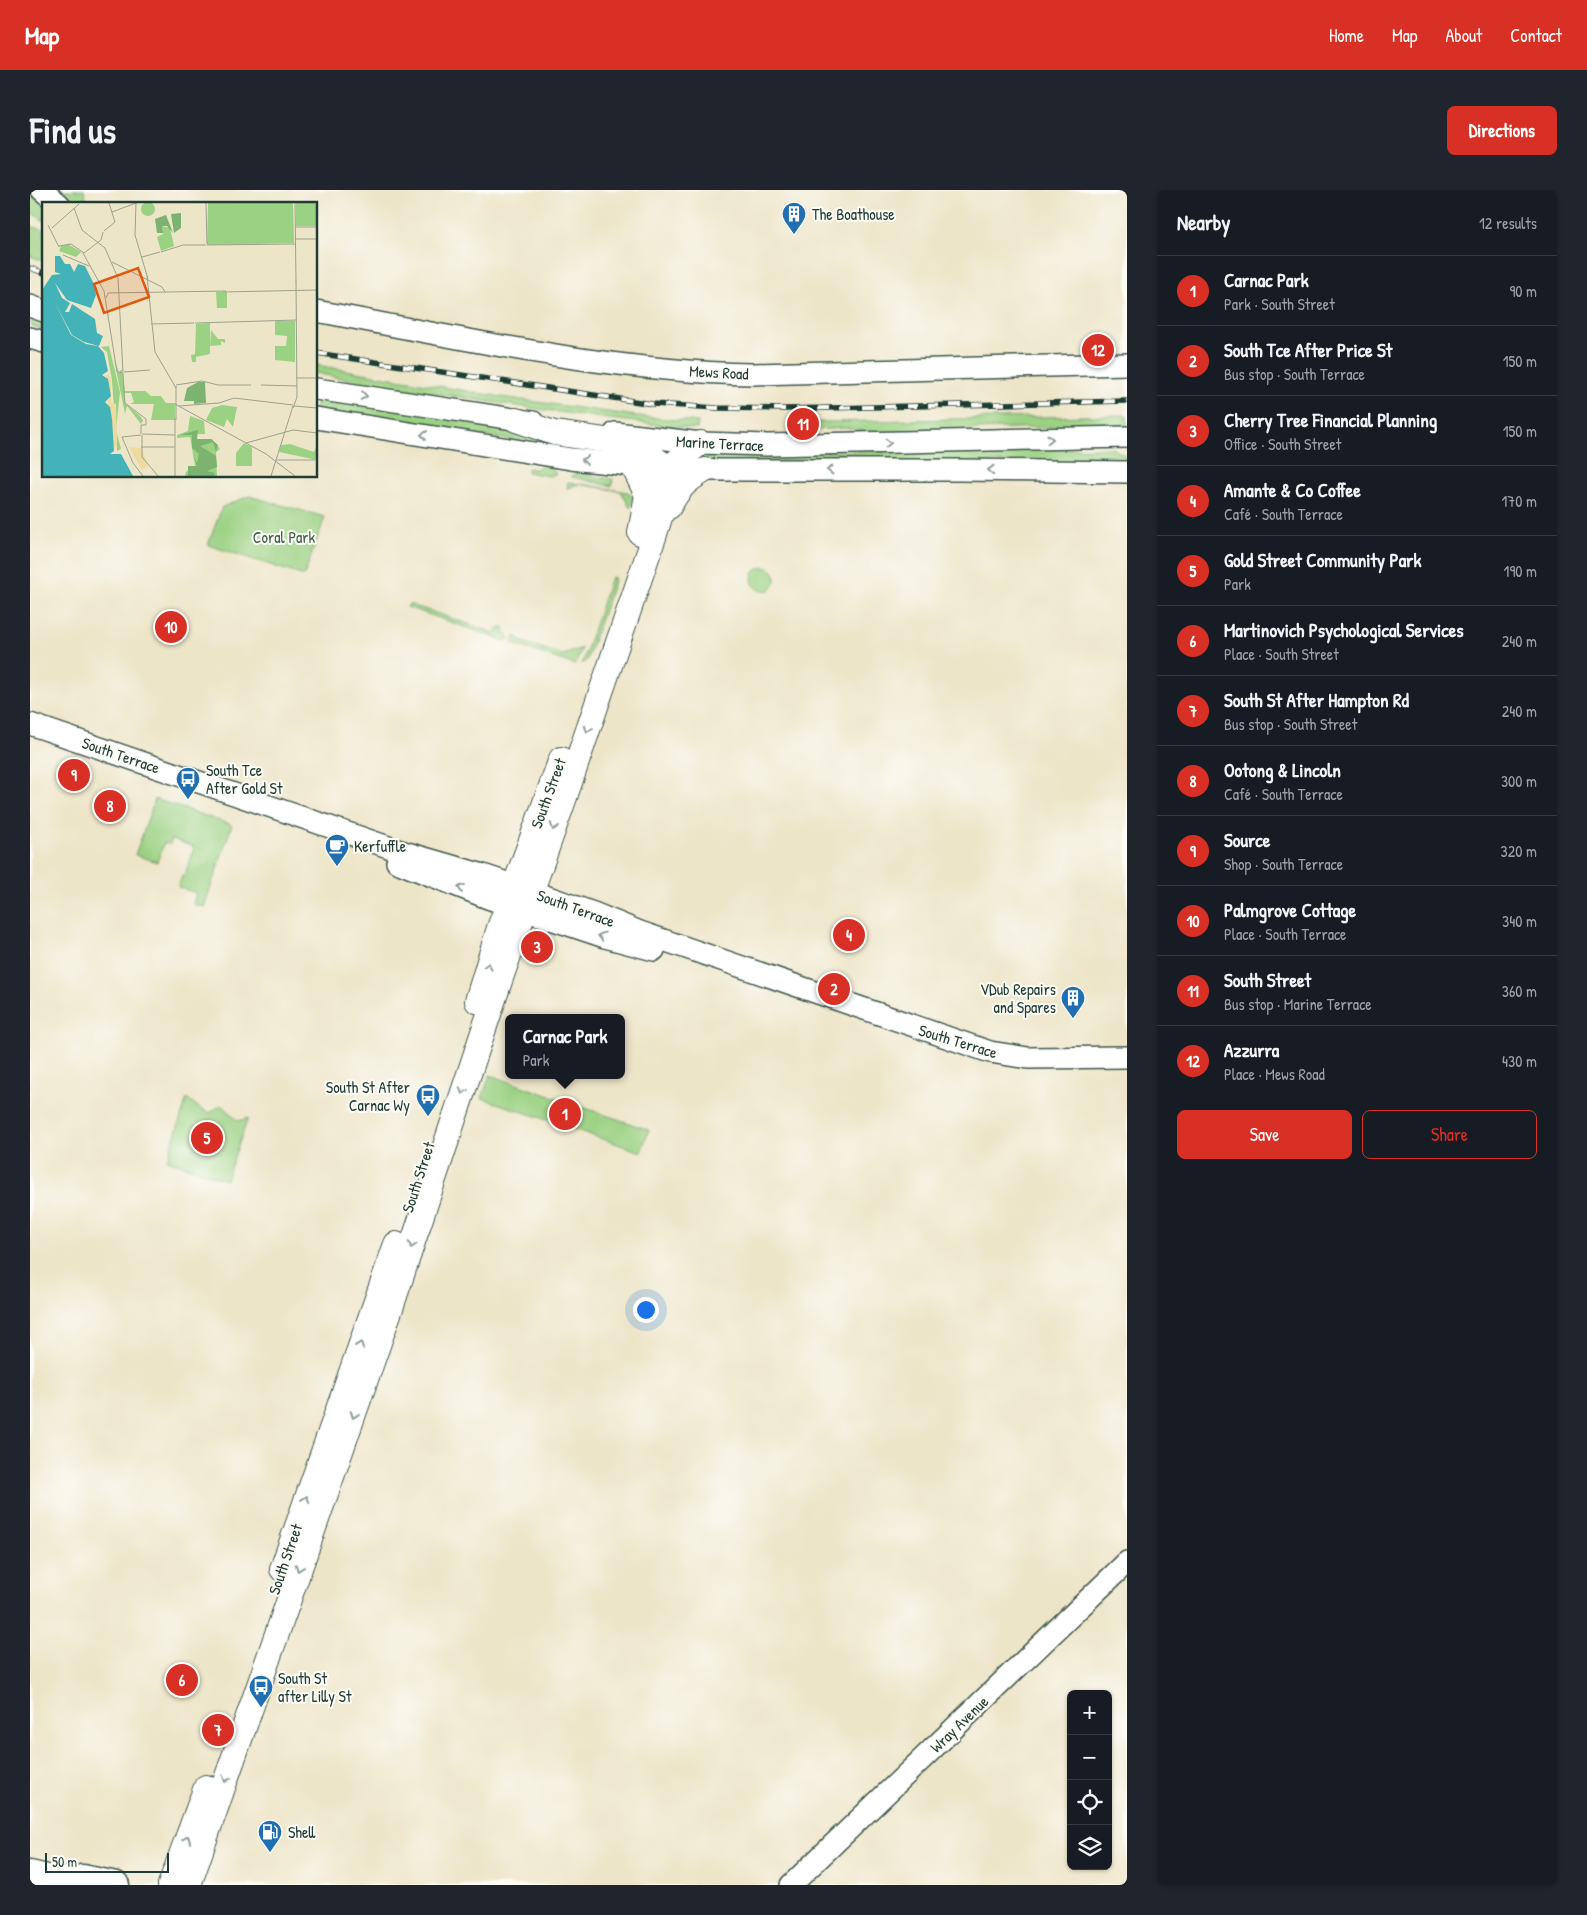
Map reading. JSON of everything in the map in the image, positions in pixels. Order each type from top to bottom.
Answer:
[{"type":"main road","points":[[516,420],[554,433],[633,444],[656,458],[667,469],[701,443]]},
{"type":"main road","points":[[634,466],[647,494],[648,533]]},
{"type":"main road","name":"South Street","points":[[189,1885],[392,1308],[519,898],[648,533],[670,485],[667,469]]},
{"type":"main road","points":[[648,533],[682,485],[705,470]]},
{"type":"main road","name":"South Street","points":[[170,1885],[224,1739],[331,1425],[393,1252],[476,1003],[519,898]]},
{"type":"main road","points":[[30,1874],[63,1883],[82,1878],[116,1885]]},
{"type":"street","points":[[42,190],[57,202]]},
{"type":"street","points":[[30,306],[42,310]]},
{"type":"street","name":"Mews Road","points":[[318,311],[601,363],[718,373],[752,374],[1127,364]]},
{"type":"street","name":"Marine Terrace","points":[[318,389],[516,420],[701,443],[768,446],[1127,437]]},
{"type":"street","name":"Marine Terrace","points":[[318,418],[571,459],[667,469],[1127,472]]},
{"type":"street","name":"South Terrace","points":[[30,724],[397,850],[519,898],[605,938],[642,946],[995,1065],[1017,1070],[1127,1069]]},
{"type":"street","name":"South Terrace","points":[[30,738],[405,865],[431,876],[519,898],[596,914],[640,932],[990,1052],[1028,1058],[1127,1057]]},
{"type":"street","name":"Wray Avenue","points":[[792,1885],[1127,1562]]},
{"type":"green space","points":[[63,190],[84,190],[87,202],[75,202]]},
{"type":"green space","points":[[30,197],[42,202],[42,220],[30,212]]},
{"type":"green space","points":[[30,226],[42,229],[42,260],[30,256]]},
{"type":"green space","points":[[30,311],[42,315],[42,329],[30,325]]},
{"type":"green space","points":[[318,365],[508,398],[636,416],[698,422],[697,429],[651,424],[470,399],[318,373]]},
{"type":"green space","points":[[318,393],[483,421],[650,459],[318,413]]},
{"type":"green space","points":[[1127,415],[1127,425],[868,432],[845,428],[814,430],[807,427],[807,423],[825,422]]},
{"type":"green space","points":[[1112,448],[1125,455],[1126,458],[1123,463],[687,462],[703,453]]},
{"type":"green space","points":[[543,464],[550,467],[556,474],[549,476],[527,472],[527,468],[537,469]]},
{"type":"green space","points":[[581,469],[586,470],[591,476],[613,479],[612,486],[571,476]]},
{"type":"green space","points":[[568,482],[628,492],[633,499],[630,508],[621,491],[578,484],[567,488]]},
{"type":"green space","name":"Coral Park","points":[[249,496],[325,517],[304,576],[208,545],[222,507]]},
{"type":"green space","points":[[764,567],[772,571],[776,579],[772,587],[764,591],[756,587],[752,579],[756,571]]},
{"type":"green space","points":[[611,577],[615,578],[587,660],[582,664]]},
{"type":"green space","points":[[409,604],[495,633],[501,627],[505,628],[504,633],[508,635],[509,639],[505,641],[407,607]]},
{"type":"green space","points":[[516,636],[523,642],[563,655],[582,648],[575,665],[513,644],[512,641]]},
{"type":"green space","points":[[155,799],[232,825],[204,907],[193,904],[196,893],[178,887],[183,874],[185,875],[194,847],[172,839],[170,844],[164,843],[157,862],[135,855]]},
{"type":"green space","points":[[490,1075],[649,1130],[641,1152],[482,1098]]},
{"type":"green space","points":[[187,1098],[202,1110],[210,1113],[221,1105],[238,1121],[248,1118],[226,1180],[167,1160]]},
{"type":"railway","points":[[30,268],[42,272]]},
{"type":"railway","points":[[318,353],[653,404],[717,408],[785,409],[1127,401]]},
{"type":"place","name":"The Boathouse","points":[[794,235]]},
{"type":"place","name":"Azzurra","points":[[1098,350]]},
{"type":"place","name":"South Street","points":[[803,424]]},
{"type":"place","name":"Palmgrove Cottage","points":[[171,627]]},
{"type":"place","name":"Source","points":[[74,775]]},
{"type":"place","name":"South Tce After Gold St","points":[[188,800]]},
{"type":"place","name":"Ootong & Lincoln","points":[[110,806]]},
{"type":"place","name":"Kerfuffle","points":[[337,867]]},
{"type":"place","name":"Amante & Co Coffee","points":[[849,935]]},
{"type":"place","name":"Cherry Tree Financial Planning","points":[[537,947]]},
{"type":"place","name":"South Tce After Price St","points":[[834,989]]},
{"type":"place","name":"VDub Repairs and Spares","points":[[1073,1019]]},
{"type":"place","name":"Carnac Park","points":[[565,1114]]},
{"type":"place","name":"South St After Carnac Wy","points":[[428,1117]]},
{"type":"place","name":"Gold Street Community Park","points":[[207,1138]]},
{"type":"place","name":"Martinovich Psychological Services","points":[[182,1680]]},
{"type":"place","name":"South St after Lilly St","points":[[261,1708]]},
{"type":"place","name":"South St After Hampton Rd","points":[[218,1730]]},
{"type":"place","name":"Shell","points":[[270,1853]]}]
